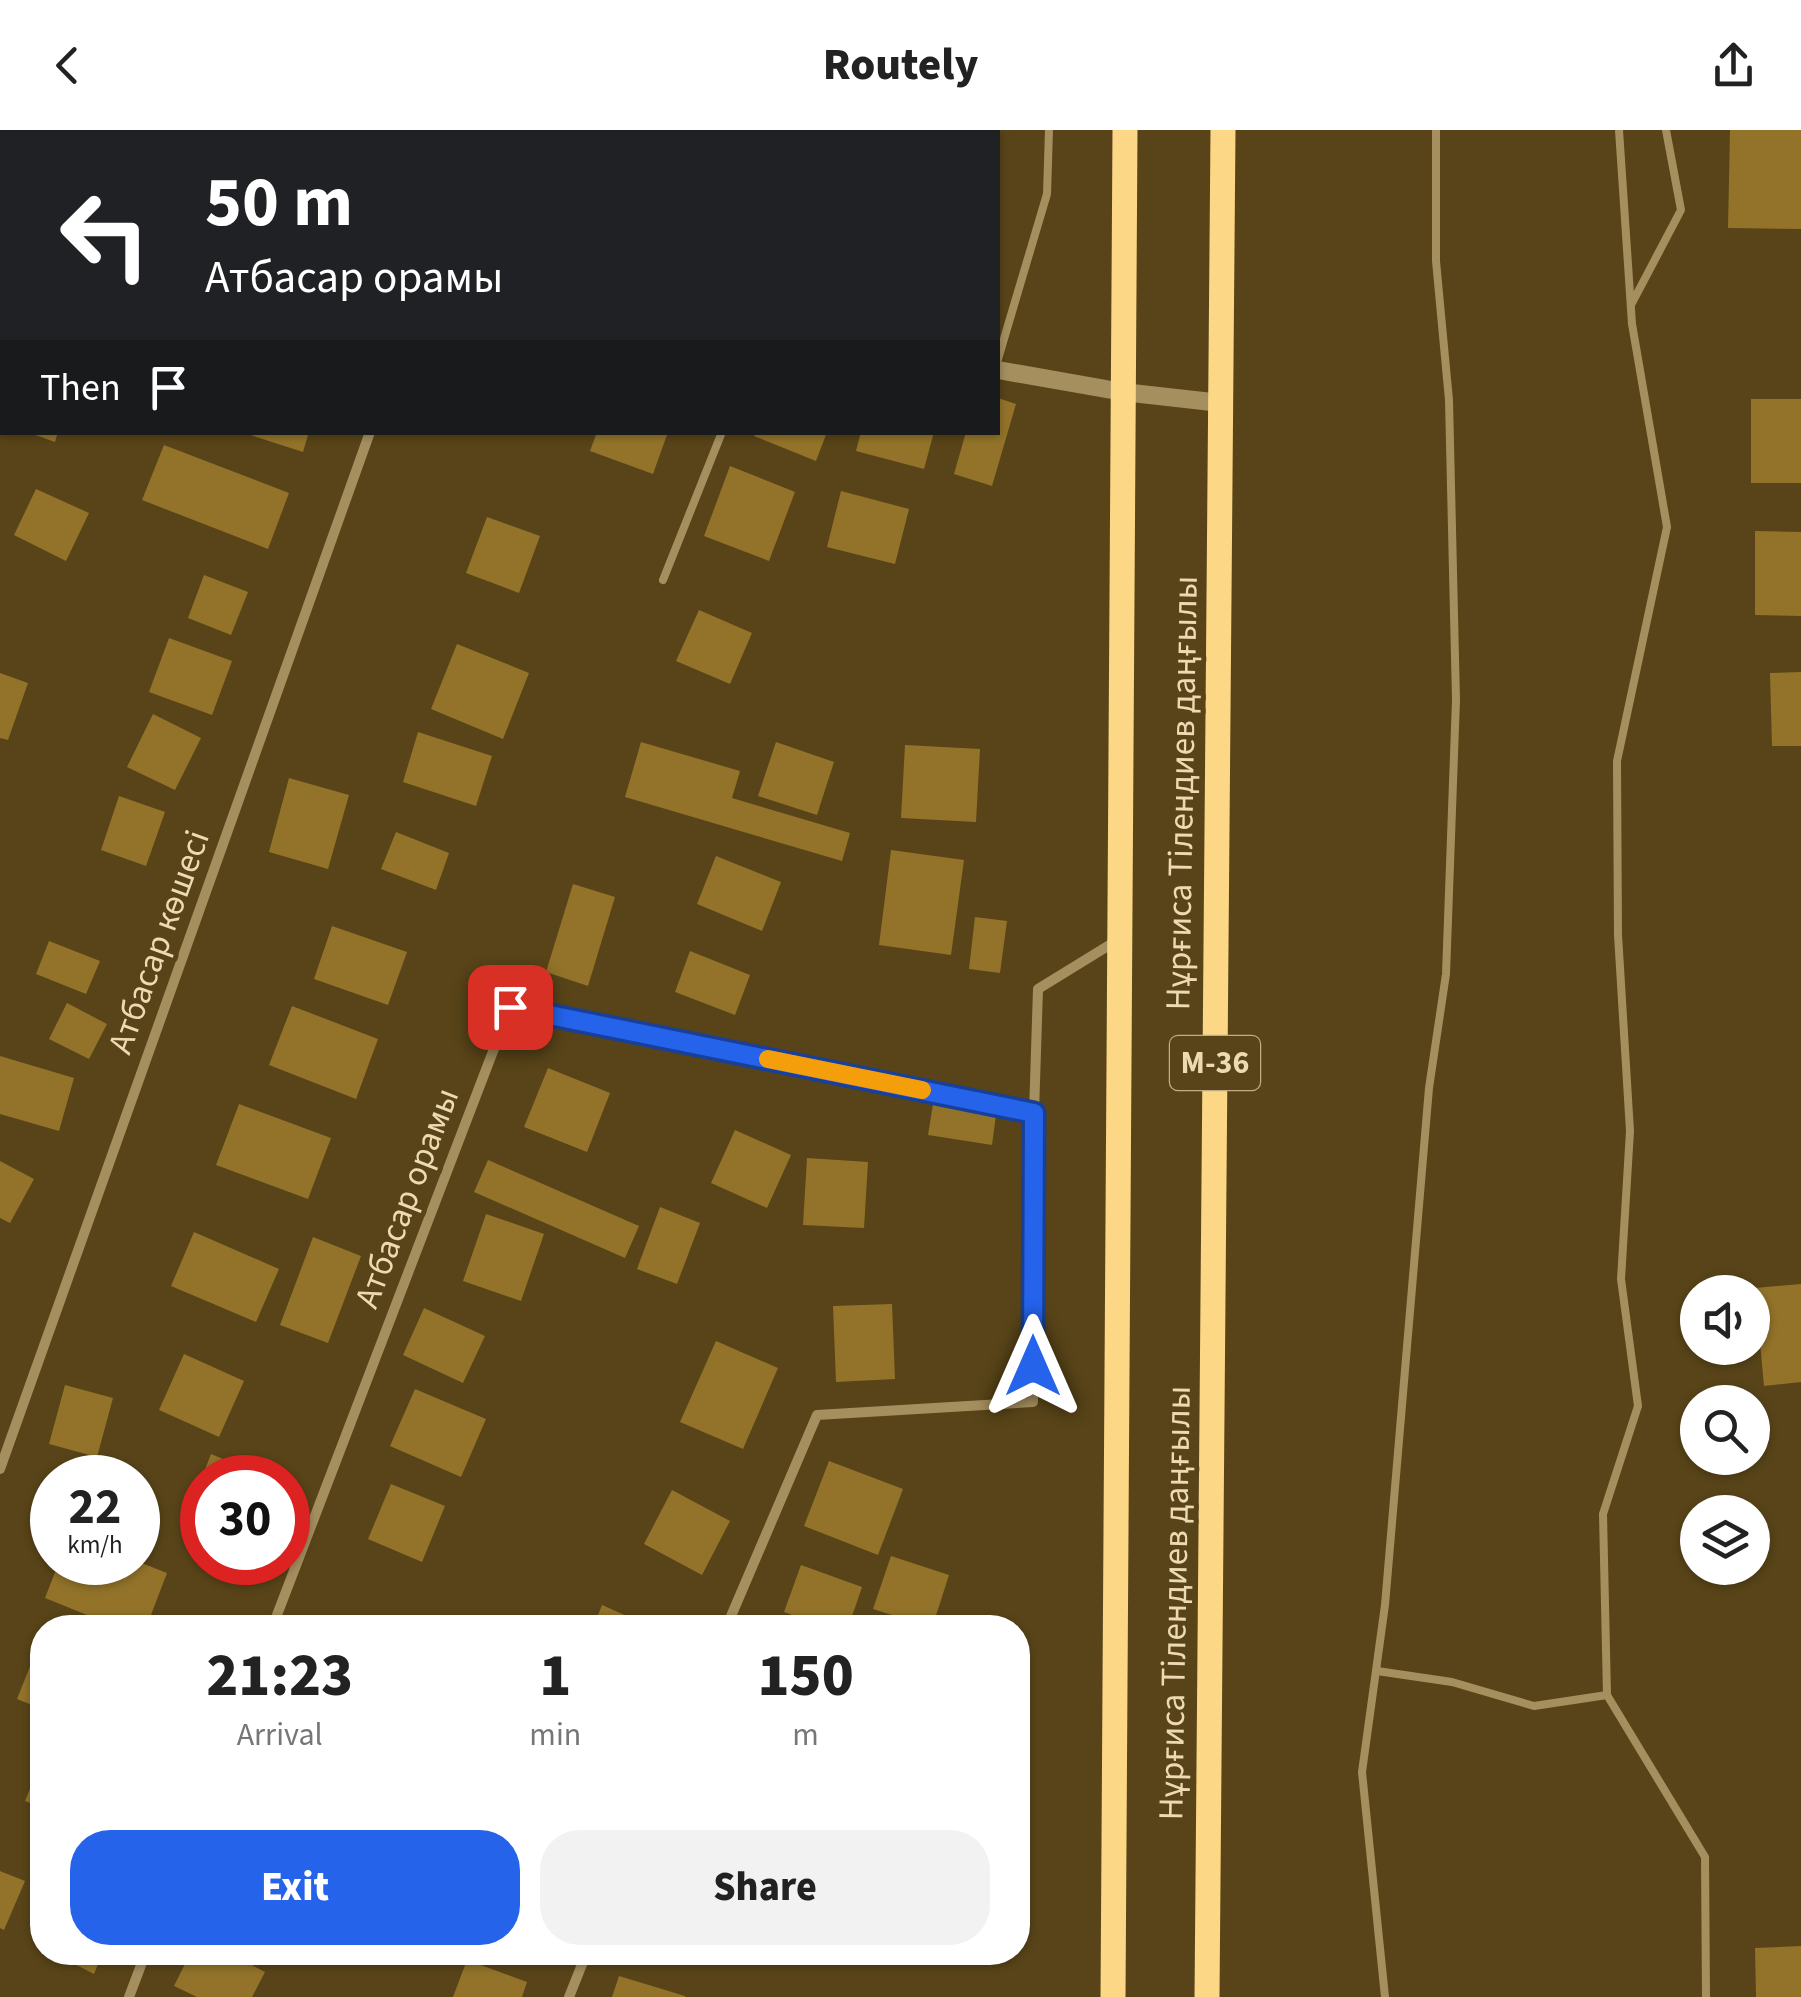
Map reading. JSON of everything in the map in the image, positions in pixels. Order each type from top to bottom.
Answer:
[{"type":"main road","name":"Нұрғиса Тілендиев даңғылы","points":[[1113,1997],[1124,130]]},
{"type":"main road","name":"Нұрғиса Тілендиев даңғылы","points":[[1206,1997],[1222,130]]},
{"type":"street","points":[[1000,370],[1123,392],[1221,403]]},
{"type":"street","name":"Атбасар көшесі","points":[[0,1469],[369,435]]},
{"type":"street","points":[[732,1615],[817,1415],[1033,1402],[1038,989],[1120,938]]},
{"type":"street","name":"Атбасар орамы","points":[[277,1615],[510,1007],[1034,1113]]},
{"type":"street","points":[[129,1997],[141,1965]]},
{"type":"street","points":[[568,1997],[582,1965]]},
{"type":"lane","points":[[1000,351],[1048,194],[1049,130]]},
{"type":"lane","points":[[1385,1997],[1362,1772],[1387,1586],[1429,1088],[1446,974],[1456,700],[1449,400],[1436,261],[1436,130]]},
{"type":"lane","points":[[1619,130],[1631,305],[1668,527],[1617,761],[1618,935],[1630,1131],[1621,1279],[1638,1406],[1602,1514],[1606,1695],[1705,1857],[1706,1997]]},
{"type":"lane","points":[[1631,305],[1682,210],[1666,130]]},
{"type":"lane","points":[[663,580],[721,435]]},
{"type":"lane","points":[[1377,1671],[1452,1682],[1534,1706],[1606,1695]]},
{"type":"building","points":[[1730,130],[1801,130],[1801,229],[1728,228]]},
{"type":"building","points":[[1000,399],[1016,404],[992,486],[954,474],[965,435],[1000,435]]},
{"type":"building","points":[[1751,399],[1801,399],[1801,483],[1751,483]]},
{"type":"building","points":[[35,435],[57,435],[55,442]]},
{"type":"building","points":[[250,435],[308,435],[303,452]]},
{"type":"building","points":[[596,435],[667,435],[653,474],[590,451]]},
{"type":"building","points":[[754,435],[826,435],[816,461]]},
{"type":"building","points":[[860,435],[933,435],[924,469],[856,451]]},
{"type":"building","points":[[164,445],[289,493],[268,549],[142,500]]},
{"type":"building","points":[[730,466],[795,492],[769,561],[704,536]]},
{"type":"building","points":[[36,489],[89,513],[66,561],[14,535]]},
{"type":"building","points":[[841,491],[909,509],[895,564],[827,547]]},
{"type":"building","points":[[487,517],[540,536],[519,593],[466,573]]},
{"type":"building","points":[[1755,531],[1801,532],[1801,616],[1755,615]]},
{"type":"building","points":[[204,575],[248,592],[231,635],[188,618]]},
{"type":"building","points":[[699,610],[752,633],[730,684],[676,661]]},
{"type":"building","points":[[169,638],[232,661],[212,715],[149,692]]},
{"type":"building","points":[[457,644],[529,673],[503,739],[431,709]]},
{"type":"building","points":[[1801,672],[1801,746],[1772,746],[1770,673]]},
{"type":"building","points":[[0,673],[28,683],[8,740],[0,738]]},
{"type":"building","points":[[153,714],[201,738],[175,790],[127,767]]},
{"type":"building","points":[[418,732],[492,756],[476,806],[403,782]]},
{"type":"building","points":[[641,742],[740,771],[732,798],[850,833],[842,861],[625,797]]},
{"type":"building","points":[[776,742],[834,762],[817,815],[758,796]]},
{"type":"building","points":[[905,745],[980,749],[976,822],[901,818]]},
{"type":"building","points":[[289,778],[349,795],[328,869],[269,852]]},
{"type":"building","points":[[119,796],[165,812],[146,866],[101,850]]},
{"type":"building","points":[[396,832],[449,853],[436,890],[381,869]]},
{"type":"building","points":[[891,850],[964,860],[951,955],[879,945]]},
{"type":"building","points":[[716,856],[781,882],[762,931],[697,904]]},
{"type":"building","points":[[573,884],[615,897],[588,986],[546,972]]},
{"type":"building","points":[[975,917],[1007,921],[1000,973],[969,969]]},
{"type":"building","points":[[332,926],[407,952],[388,1005],[314,979]]},
{"type":"building","points":[[49,941],[100,961],[86,994],[36,974]]},
{"type":"building","points":[[690,951],[750,975],[735,1015],[675,992]]},
{"type":"building","points":[[67,1003],[107,1024],[89,1059],[49,1039]]},
{"type":"building","points":[[292,1006],[378,1039],[356,1099],[269,1065]]},
{"type":"building","points":[[0,1056],[74,1078],[59,1131],[0,1114]]},
{"type":"building","points":[[548,1068],[610,1093],[587,1152],[524,1127]]},
{"type":"building","points":[[239,1104],[331,1138],[308,1199],[216,1165]]},
{"type":"building","points":[[933,1104],[996,1115],[992,1145],[928,1135]]},
{"type":"building","points":[[735,1130],[791,1155],[767,1208],[711,1183]]},
{"type":"building","points":[[807,1158],[868,1162],[864,1228],[803,1225]]},
{"type":"building","points":[[488,1160],[639,1226],[625,1258],[474,1192]]},
{"type":"building","points":[[0,1161],[34,1179],[10,1223],[0,1218]]},
{"type":"building","points":[[660,1207],[700,1223],[677,1284],[637,1269]]},
{"type":"building","points":[[486,1214],[544,1234],[521,1301],[463,1281]]},
{"type":"building","points":[[194,1232],[279,1269],[256,1322],[171,1286]]},
{"type":"building","points":[[313,1237],[361,1256],[328,1343],[280,1325]]},
{"type":"building","points":[[1801,1284],[1801,1382],[1764,1385],[1762,1365],[1770,1365],[1770,1287]]},
{"type":"building","points":[[892,1304],[895,1379],[836,1382],[833,1306]]},
{"type":"building","points":[[424,1308],[485,1336],[463,1383],[403,1355]]},
{"type":"building","points":[[716,1341],[778,1368],[743,1449],[680,1422]]},
{"type":"building","points":[[184,1354],[244,1381],[219,1437],[159,1410]]},
{"type":"building","points":[[65,1385],[113,1398],[98,1455],[49,1444]]},
{"type":"building","points":[[415,1389],[486,1419],[461,1477],[390,1446]]},
{"type":"building","points":[[829,1461],[903,1489],[878,1555],[804,1526]]},
{"type":"building","points":[[391,1484],[445,1506],[422,1562],[368,1539]]},
{"type":"building","points":[[672,1490],[730,1521],[702,1575],[644,1544]]},
{"type":"building","points":[[891,1556],[949,1575],[936,1615],[892,1615],[873,1609]]},
{"type":"building","points":[[801,1565],[862,1587],[852,1615],[784,1612]]},
{"type":"building","points":[[160,1570],[167,1573],[151,1615],[87,1615],[45,1598],[50,1585],[160,1585]]},
{"type":"building","points":[[602,1605],[625,1615],[598,1615]]},
{"type":"building","points":[[30,1666],[30,1704],[17,1699]]},
{"type":"building","points":[[0,1871],[25,1881],[4,1930],[0,1928]]},
{"type":"building","points":[[1801,1946],[1801,1997],[1756,1997],[1755,1948]]},
{"type":"building","points":[[76,1965],[98,1965],[94,1974]]},
{"type":"building","points":[[184,1965],[252,1965],[265,1972],[252,1997],[197,1997],[174,1986]]},
{"type":"building","points":[[465,1965],[481,1965],[527,1982],[522,1997],[453,1997]]},
{"type":"building","points":[[619,1976],[685,1996],[685,1997],[612,1997]]},
{"type":"slow traffic","points":[[768,1059],[922,1090]]},
{"type":"route","points":[[510,1007],[1034,1113],[1033,1366]]}]
